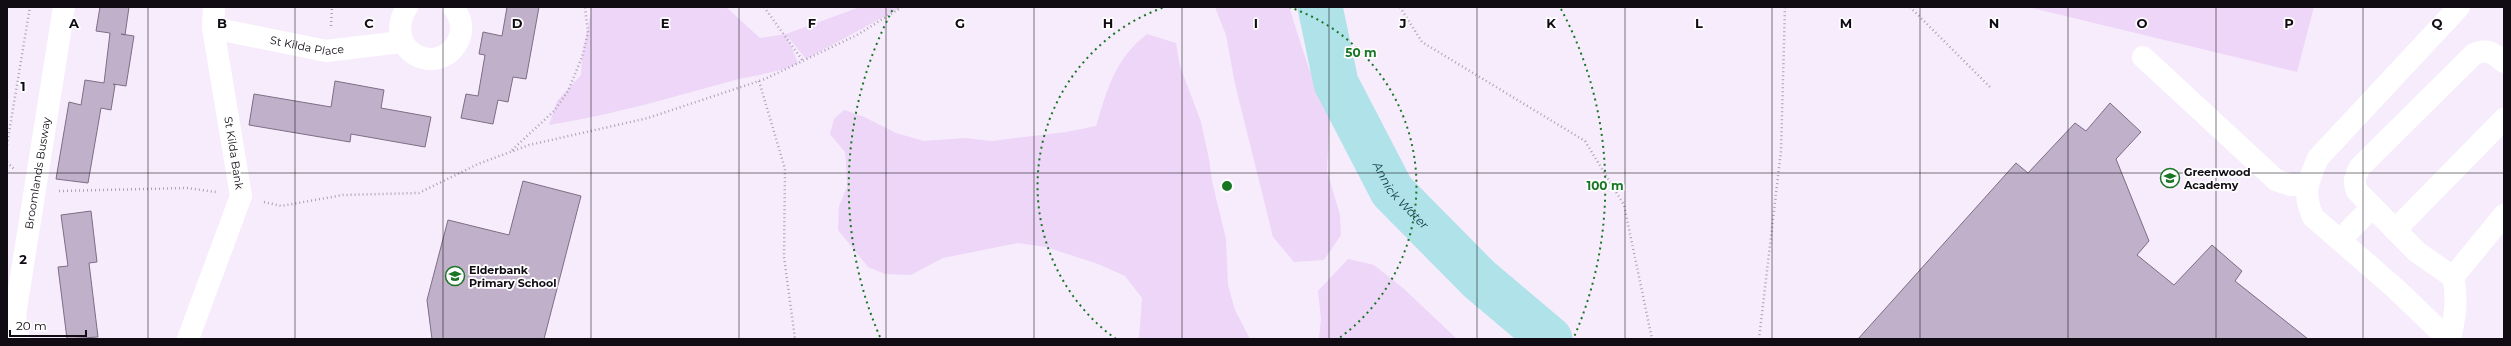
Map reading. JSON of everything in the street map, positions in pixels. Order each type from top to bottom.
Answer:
[{"type":"street","name":"Broomlands Busway","points":[[19,339],[15,315],[64,7]]},
{"type":"street","points":[[407,7],[401,17],[399,28],[401,42],[415,56],[425,59],[441,58],[450,52],[460,35],[461,25],[453,7]]},
{"type":"street","points":[[2460,7],[2318,158],[2307,184],[2306,201],[2313,217],[2449,339],[2456,312],[2456,291],[2452,278],[2417,252],[2356,191],[2354,184],[2360,167],[2474,54],[2484,50],[2493,52],[2504,62]]},
{"type":"street","name":"St Kilda Place","points":[[214,17],[326,51],[401,42]]},
{"type":"street","name":"St Kilda Bank","points":[[188,339],[241,196],[214,17]]},
{"type":"street","points":[[2143,57],[2276,180],[2291,185],[2307,184]]},
{"type":"street","points":[[2395,230],[2504,119]]},
{"type":"street","points":[[2340,240],[2372,207]]},
{"type":"street","points":[[2452,278],[2504,214]]},
{"type":"path","points":[[7,145],[30,7]]},
{"type":"path","points":[[510,152],[554,111],[568,91],[582,57],[588,33],[585,7]]},
{"type":"path","points":[[764,7],[803,61]]},
{"type":"path","points":[[35,192],[187,188],[241,196],[281,206],[343,194],[419,193],[478,164],[529,145],[648,118],[759,81],[857,35],[902,7]]},
{"type":"path","points":[[1400,7],[1422,42],[1585,141],[1624,205],[1652,339]]},
{"type":"path","points":[[1759,339],[1780,150],[1785,7]]},
{"type":"path","points":[[1910,7],[1992,89]]},
{"type":"path","points":[[759,81],[785,170],[784,257],[795,339]]},
{"type":"shaded area","points":[[589,7],[726,7],[760,38],[786,34],[860,7],[902,7],[806,59],[787,36],[798,63],[784,69],[739,79],[621,111],[549,125],[557,101],[581,75],[582,57],[591,12]]},
{"type":"shaded area","points":[[1215,7],[1289,7],[1309,69],[1330,109],[1327,171],[1340,215],[1341,235],[1324,260],[1294,262],[1273,237],[1235,84],[1226,35]]},
{"type":"shaded area","points":[[2028,7],[2314,7],[2297,72]]},
{"type":"shaded area","points":[[1147,34],[1176,43],[1180,66],[1201,122],[1209,159],[1212,181],[1226,239],[1228,285],[1235,310],[1250,339],[1139,339],[1142,298],[1125,276],[1098,264],[1046,247],[1018,243],[943,258],[911,275],[885,274],[868,267],[838,230],[839,206],[847,187],[845,152],[830,134],[834,119],[844,110],[862,116],[896,133],[924,141],[965,138],[992,141],[1066,132],[1096,126],[1104,99],[1120,65],[1127,54]]},
{"type":"shaded area","points":[[1348,259],[1374,265],[1403,288],[1457,339],[1319,339],[1321,319],[1318,291]]},
{"type":"building","points":[[100,7],[129,7],[125,35],[134,36],[126,86],[113,84],[115,85],[111,110],[101,108],[88,183],[56,179],[69,102],[81,105],[85,80],[104,83],[110,33],[96,31]]},
{"type":"building","points":[[507,7],[539,7],[526,79],[513,77],[508,102],[498,100],[493,124],[461,118],[466,94],[478,96],[485,55],[479,54],[483,32],[502,36]]},
{"type":"building","points":[[335,81],[384,90],[381,108],[431,117],[425,147],[351,134],[350,142],[249,125],[254,94],[331,107]]},
{"type":"building","points":[[2110,103],[2141,132],[2116,159],[2149,241],[2137,255],[2174,285],[2212,245],[2242,271],[2235,281],[2308,339],[1858,339],[2016,163],[2028,173],[2075,123],[2086,131]]},
{"type":"building","points":[[523,181],[581,196],[544,339],[432,339],[427,300],[448,220],[509,235]]},
{"type":"building","points":[[91,211],[97,262],[89,263],[98,337],[67,339],[58,267],[68,266],[61,215]]},
{"type":"waterway","name":"Annick Water","points":[[1320,7],[1336,83],[1392,191],[1479,279],[1550,339]]},
{"type":"place","name":"Greenwood Academy","points":[[2170,178]]},
{"type":"place","name":"Elderbank Primary School","points":[[455,276]]}]
